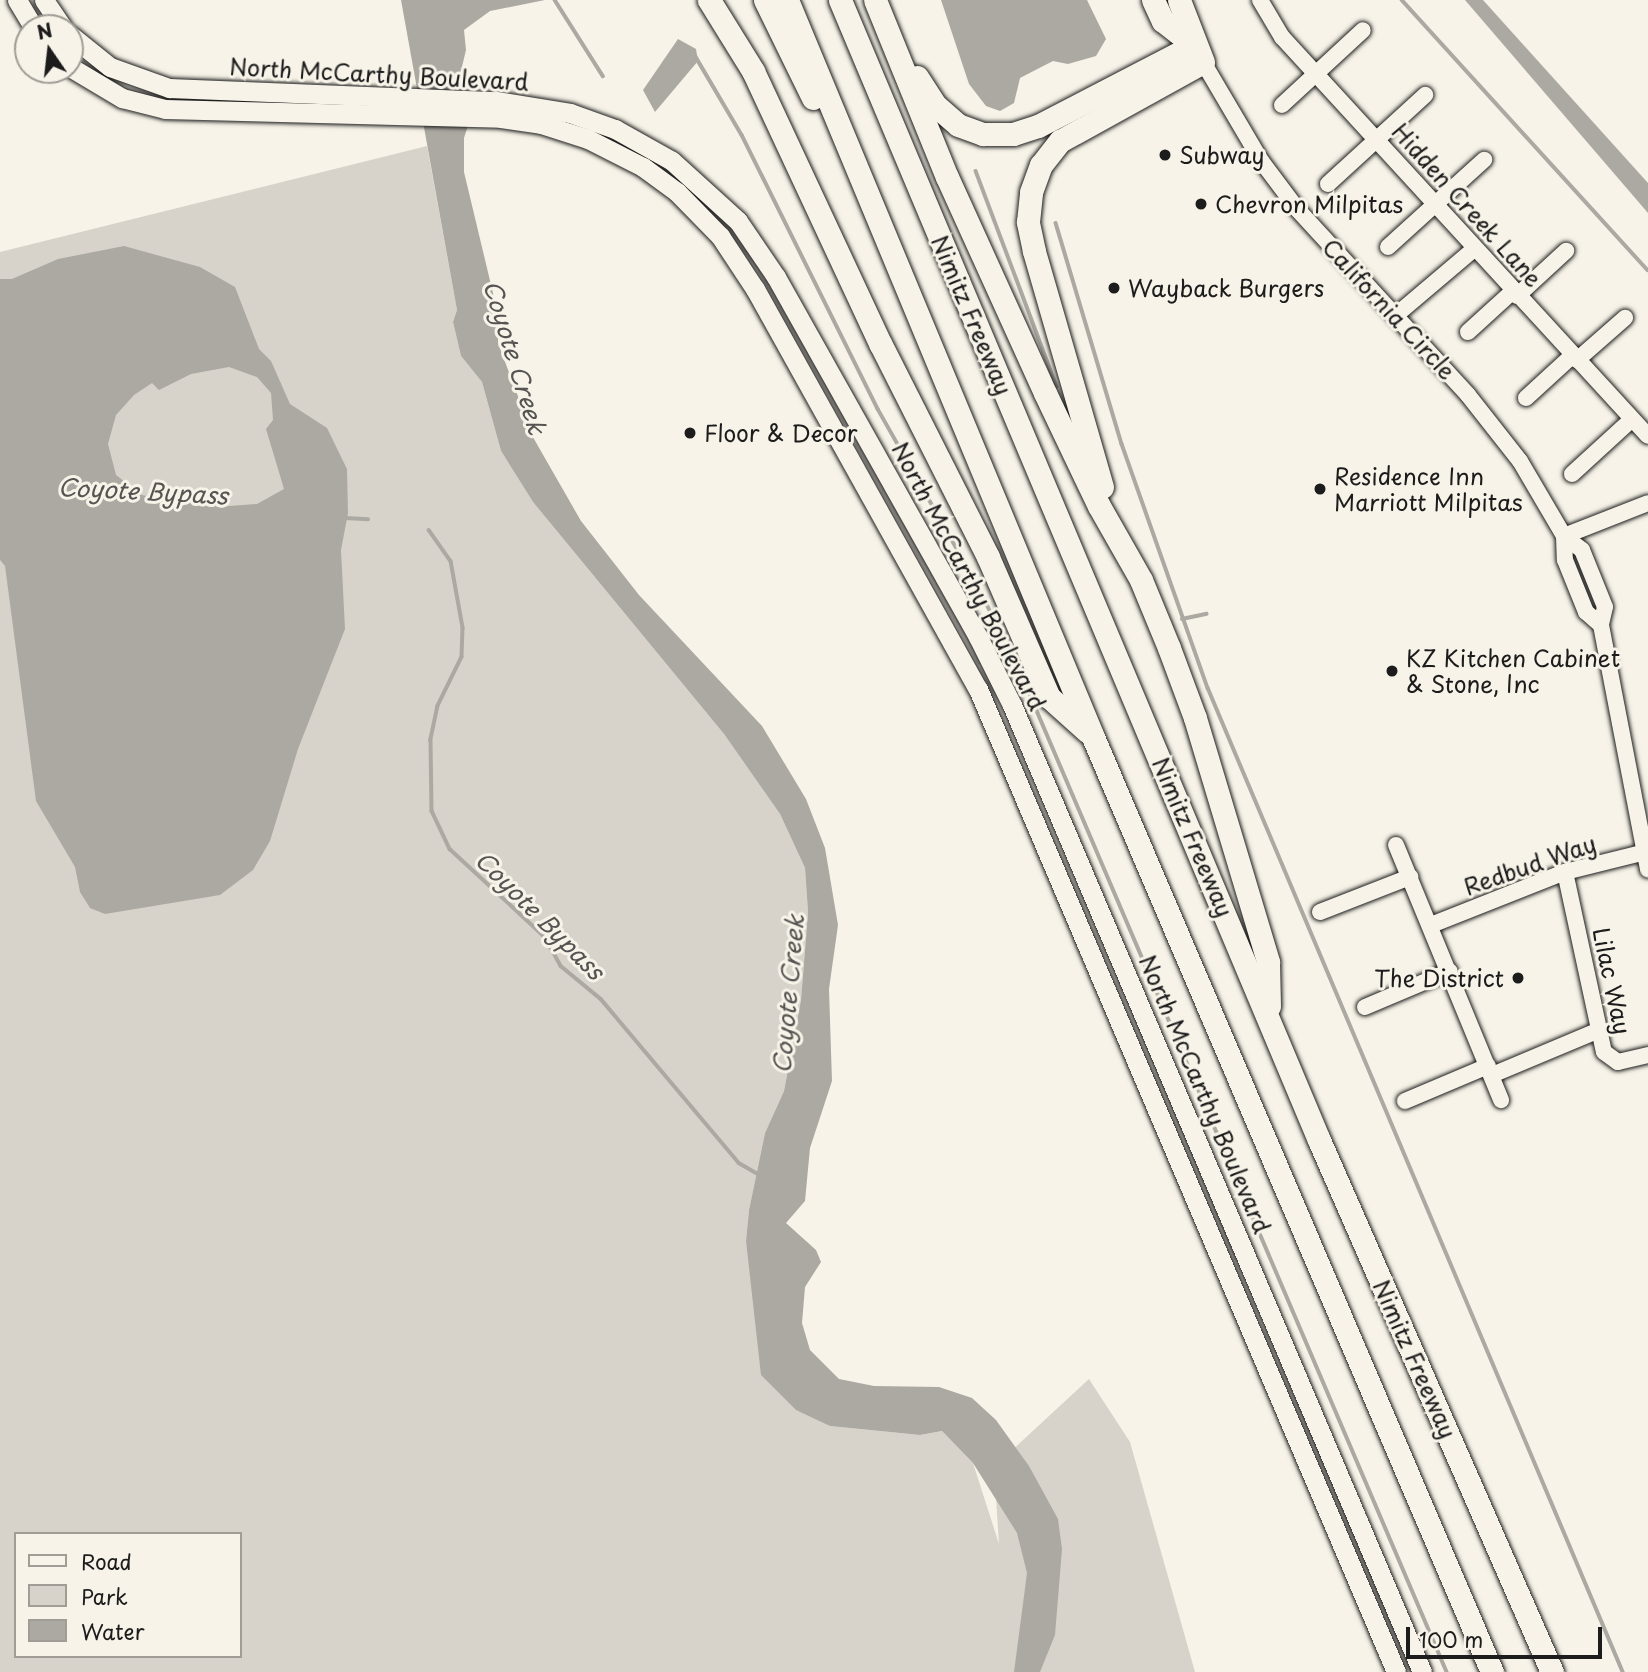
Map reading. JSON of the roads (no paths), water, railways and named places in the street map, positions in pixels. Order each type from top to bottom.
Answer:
[{"type":"highway","points":[[709,0],[737,38],[886,357],[988,557],[1049,697],[1093,737]]},
{"type":"highway","points":[[765,0],[909,292]]},
{"type":"highway","points":[[787,0],[1093,737],[1492,1672]]},
{"type":"highway","name":"Nimitz Freeway","points":[[840,0],[1270,1019],[1552,1672]]},
{"type":"highway","points":[[877,0],[947,177],[1045,393],[1099,506],[1142,580],[1195,718],[1268,962],[1270,1019]]},
{"type":"highway","points":[[877,0],[936,106],[958,125],[983,134],[1013,134],[1038,125],[1199,53]]},
{"type":"highway","name":"California Circle","points":[[1153,0],[1163,21],[1199,53]]},
{"type":"highway","name":"California Circle","points":[[1179,0],[1199,53]]},
{"type":"highway","points":[[1113,526],[1034,251],[1028,222],[1031,192],[1041,165],[1060,141],[1199,53]]},
{"type":"main road","name":"North McCarthy Boulevard","points":[[84,46],[110,67],[169,88],[335,105]]},
{"type":"main road","name":"North McCarthy Boulevard","points":[[84,75],[122,98],[165,109],[335,105],[498,110],[546,107],[615,129],[672,161],[715,197],[764,258],[997,672],[1422,1672]]},
{"type":"main road","points":[[165,109],[169,88]]},
{"type":"main road","name":"North McCarthy Boulevard","points":[[498,110],[607,147],[661,179],[707,220],[743,269],[978,689],[1096,961],[1396,1672]]},
{"type":"main road","points":[[881,512],[901,499]]},
{"type":"main road","points":[[1096,961],[1118,952]]},
{"type":"main road","points":[[1233,1285],[1255,1275]]},
{"type":"street","name":"Hidden Creek Lane","points":[[1259,0],[1282,37],[1575,358],[1642,424]]},
{"type":"street","points":[[1282,105],[1363,30]]},
{"type":"street","name":"California Circle","points":[[1199,53],[1262,162],[1298,210],[1494,427],[1564,536],[1566,560],[1582,603],[1601,625],[1648,870]]},
{"type":"street","points":[[1328,184],[1425,95]]},
{"type":"street","points":[[1388,247],[1484,159]]},
{"type":"street","points":[[1395,316],[1474,249]]},
{"type":"street","points":[[1468,332],[1566,251]]},
{"type":"street","points":[[1526,398],[1625,318]]},
{"type":"street","points":[[1572,474],[1642,424]]},
{"type":"street","points":[[1564,536],[1648,503]]},
{"type":"street","points":[[1396,845],[1501,1100]]},
{"type":"street","name":"Redbud Way","points":[[1431,925],[1565,872],[1645,852]]},
{"type":"street","name":"Lilac Way","points":[[1565,872],[1604,1052],[1618,1062],[1648,1055]]},
{"type":"street","points":[[1320,912],[1410,877]]},
{"type":"street","points":[[1365,1007],[1450,971]]},
{"type":"street","points":[[1405,1101],[1600,1030]]},
{"type":"water","points":[[401,0],[545,0],[490,11],[464,30],[466,50],[460,75],[472,113],[464,138],[464,172],[498,314],[498,343],[534,439],[581,521],[639,595],[762,726],[806,799],[825,848],[838,925],[829,989],[832,1081],[810,1148],[805,1201],[786,1223],[816,1250],[821,1262],[805,1287],[802,1323],[810,1350],[839,1379],[874,1386],[939,1387],[972,1398],[996,1420],[1029,1466],[1058,1519],[1062,1549],[1055,1635],[1040,1672],[1014,1672],[1027,1573],[1017,1533],[973,1463],[942,1431],[920,1435],[830,1426],[796,1410],[761,1375],[746,1241],[749,1210],[765,1133],[784,1091],[801,1000],[808,912],[805,868],[780,814],[724,734],[533,502],[501,451],[482,382],[461,356],[453,322],[457,310]]},
{"type":"water","points":[[941,0],[1087,0],[1106,39],[1096,56],[1068,64],[1053,61],[1020,78],[1014,103],[1000,111],[986,106],[969,84]]},
{"type":"water","points":[[1465,0],[1483,0],[1648,183],[1648,213]]},
{"type":"water","points":[[678,39],[696,49],[698,61],[655,112],[643,90]]},
{"type":"water","points":[[124,246],[200,267],[235,287],[259,349],[271,361],[290,404],[327,428],[347,469],[348,513],[341,550],[345,629],[298,749],[270,841],[253,870],[220,895],[105,914],[90,908],[80,892],[75,867],[36,801],[5,566],[0,560],[0,279],[12,279],[58,259]],"holes":[[[229,367],[257,377],[271,393],[273,420],[266,429],[284,489],[257,504],[216,507],[218,493],[174,502],[142,495],[116,475],[108,444],[116,415],[134,395],[152,383],[159,390],[191,374]]]},
{"type":"waterway","points":[[555,0],[603,76]]},
{"type":"waterway","points":[[1402,0],[1648,270]]},
{"type":"waterway","points":[[696,57],[742,135],[878,409],[978,586],[1026,685],[1447,1672]]},
{"type":"waterway","points":[[976,171],[1057,386]]},
{"type":"waterway","points":[[1056,223],[1122,444],[1208,688],[1623,1672]]},
{"type":"waterway","name":"Coyote Bypass","points":[[346,518],[368,519]]},
{"type":"waterway","name":"Coyote Bypass","points":[[429,530],[451,561],[463,628],[462,657],[438,706],[431,740],[432,811],[450,849],[545,937],[561,966],[601,999],[739,1163],[760,1175]]},
{"type":"waterway","points":[[1182,619],[1206,614]]},
{"type":"place","name":"Subway","points":[[1165,155]]},
{"type":"place","name":"Chevron Milpitas","points":[[1201,204]]},
{"type":"place","name":"Wayback Burgers","points":[[1114,288]]},
{"type":"place","name":"Floor & Decor","points":[[690,433]]},
{"type":"place","name":"Residence Inn Marriott Milpitas","points":[[1320,489]]},
{"type":"place","name":"KZ Kitchen Cabinet & Stone, Inc","points":[[1392,671]]},
{"type":"place","name":"The District","points":[[1518,978]]},
{"type":"water label","name":"Coyote Creek","points":[[515,357]]},
{"type":"water label","name":"Coyote Creek","points":[[788,994]]}]
